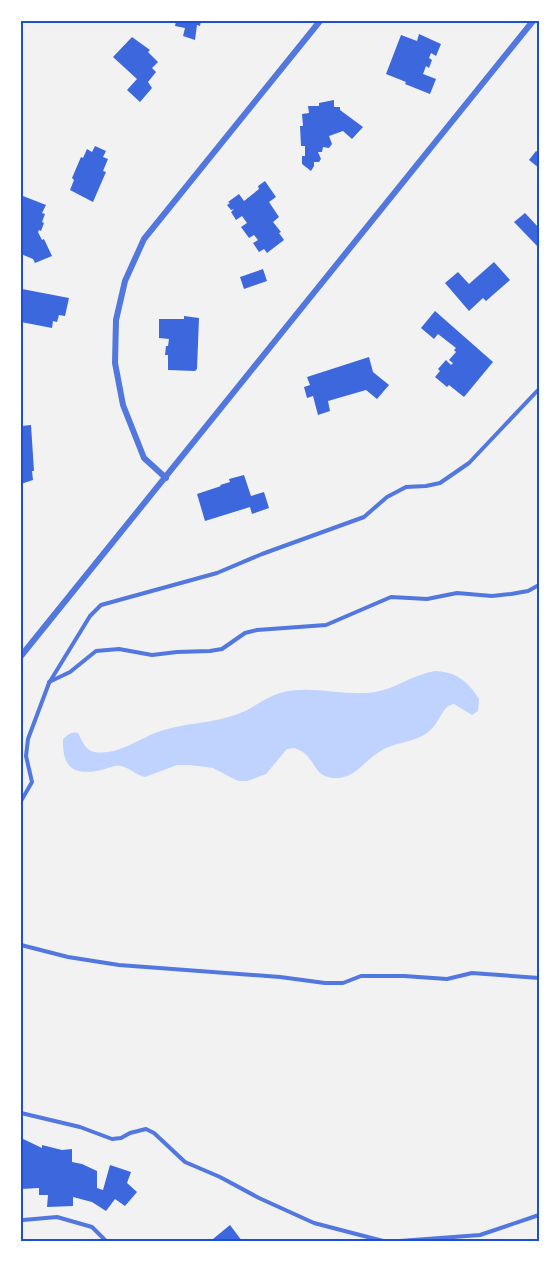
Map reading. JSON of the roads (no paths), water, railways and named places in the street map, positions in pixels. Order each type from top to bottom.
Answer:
[{"type":"street","points":[[166,477],[144,458],[123,405],[115,363],[117,320],[126,281],[144,239],[320,21]]},
{"type":"street","points":[[21,656],[533,21]]},
{"type":"lane","points":[[21,801],[32,783],[26,756],[28,739],[49,682],[90,616],[101,605],[217,573],[364,517],[387,497],[406,487],[440,483],[469,463],[539,389]]},
{"type":"lane","points":[[49,682],[70,672],[96,651],[119,649],[152,655],[210,651],[222,649],[245,633],[257,630],[326,625],[391,597],[427,599],[457,593],[492,596],[528,591],[539,585]]},
{"type":"lane","points":[[21,945],[68,957],[119,965],[280,977],[325,983],[343,983],[361,976],[404,976],[447,980],[472,973],[539,978]]},
{"type":"lane","points":[[21,1113],[80,1127],[112,1139],[146,1129],[185,1162],[260,1198],[314,1223],[383,1241]]},
{"type":"lane","points":[[400,1241],[480,1235],[539,1215]]},
{"type":"lane","points":[[23,1220],[57,1217],[92,1227],[106,1241]]},
{"type":"water","points":[[435,671],[449,673],[466,682],[479,699],[478,711],[472,715],[454,704],[450,705],[427,733],[384,749],[344,777],[324,776],[306,754],[294,748],[287,749],[266,774],[247,781],[238,781],[213,768],[190,765],[177,765],[145,777],[120,766],[84,772],[72,768],[67,763],[63,749],[63,739],[71,733],[78,733],[89,750],[113,751],[164,730],[235,715],[280,693],[303,690],[375,692]]}]
